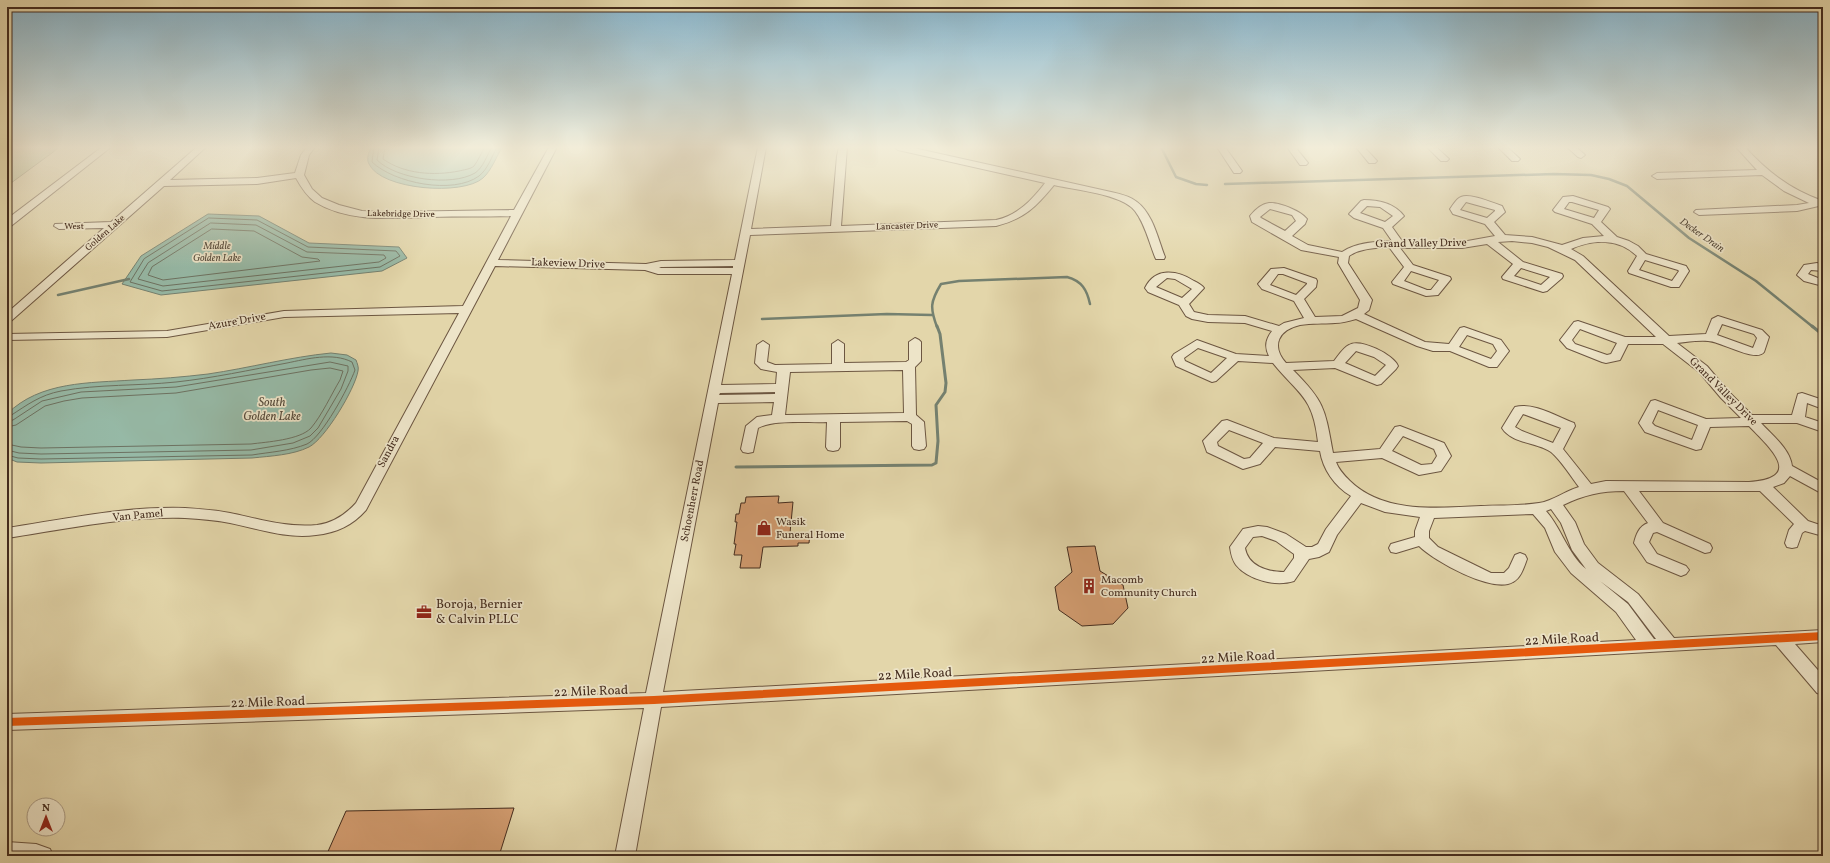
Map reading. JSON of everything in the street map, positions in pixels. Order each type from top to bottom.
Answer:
[{"type":"street","points":[[7,224],[55,187]]},
{"type":"street","name":"Golden Lake","points":[[7,319],[156,187]]},
{"type":"street","name":"Lakebridge Drive","points":[[307,187],[311,193],[323,202],[360,213],[406,215],[518,214]]},
{"type":"street","points":[[491,263],[532,187]]},
{"type":"street","name":"Schoenherr Road","points":[[625,856],[754,187]]},
{"type":"street","points":[[836,228],[839,187]]},
{"type":"street","name":"Lancaster Drive","points":[[746,232],[1002,222],[1015,218],[1027,210],[1047,187]]},
{"type":"street","points":[[1078,187],[1111,195],[1135,205],[1142,214],[1160,257]]},
{"type":"street","points":[[1787,187],[1798,195],[1820,203]]},
{"type":"street","points":[[1699,212],[1797,208],[1820,203]]},
{"type":"street","points":[[1489,222],[1496,239],[1519,264]]},
{"type":"street","points":[[1596,222],[1613,239],[1630,246],[1642,256]]},
{"type":"street","name":"West","points":[[59,226],[113,225]]},
{"type":"street","points":[[1387,226],[1409,267]]},
{"type":"street","points":[[1286,236],[1297,244],[1306,248],[1344,255],[1343,263],[1366,300],[1363,310],[1357,315],[1341,319],[1294,324],[1279,330],[1272,345],[1279,364],[1308,392],[1316,405],[1323,427],[1326,452],[1330,467],[1340,480],[1359,495],[1392,509],[1428,513],[1536,508],[1555,504],[1588,488],[1628,486],[1763,486],[1779,480],[1783,476],[1786,468],[1823,489]]},
{"type":"street","name":"Grand Valley Drive","points":[[1344,255],[1356,247],[1396,245],[1458,245],[1496,239],[1531,240],[1563,249],[1579,258],[1666,340],[1703,369],[1725,395],[1781,451],[1785,459],[1786,468]]},
{"type":"street","points":[[1563,249],[1585,240],[1613,239]]},
{"type":"street","name":"Lakeview Drive","points":[[491,263],[578,264],[646,267],[661,264],[739,267]]},
{"type":"street","name":"Sandra","points":[[268,527],[287,531],[317,530],[342,524],[356,513],[491,263]]},
{"type":"street","points":[[1823,268],[1817,266],[1808,267],[1802,275],[1808,279],[1823,283]]},
{"type":"street","points":[[1298,299],[1312,321]]},
{"type":"street","points":[[1183,303],[1190,314],[1200,318],[1246,320],[1263,323],[1279,330]]},
{"type":"street","name":"Azure Drive","points":[[7,337],[167,334],[289,314],[466,310]]},
{"type":"street","points":[[1357,315],[1421,344],[1433,347],[1452,348]]},
{"type":"street","points":[[1624,340],[1666,340],[1710,336]]},
{"type":"street","points":[[764,344],[761,363],[763,366],[768,368],[784,368],[909,366],[915,361],[915,342]]},
{"type":"street","points":[[838,344],[838,367]]},
{"type":"street","points":[[1235,357],[1279,364],[1337,364]]},
{"type":"street","points":[[909,366],[910,417]]},
{"type":"street","points":[[778,419],[784,368]]},
{"type":"street","points":[[714,394],[781,393]]},
{"type":"street","points":[[1798,419],[1802,397],[1823,405]]},
{"type":"street","points":[[748,448],[752,426],[762,420],[910,417],[918,422],[919,446]]},
{"type":"street","points":[[833,447],[834,418]]},
{"type":"street","points":[[1705,423],[1798,419],[1823,428]]},
{"type":"street","points":[[1272,442],[1326,452],[1384,453]]},
{"type":"street","points":[[1556,449],[1588,488]]},
{"type":"street","points":[[1628,486],[1658,527],[1705,548]]},
{"type":"street","points":[[1763,486],[1803,525],[1823,532]]},
{"type":"street","points":[[1302,553],[1314,553],[1324,548],[1331,533],[1359,495]]},
{"type":"street","points":[[1555,504],[1568,522],[1577,546],[1593,567],[1633,598],[1671,645]]},
{"type":"street","points":[[1536,508],[1551,526],[1560,548],[1576,569],[1619,604],[1650,646]]},
{"type":"street","name":"Van Pamel","points":[[7,532],[115,517],[166,513],[220,516],[268,527]]},
{"type":"street","points":[[1428,513],[1422,531],[1422,540],[1433,551],[1488,578],[1498,580],[1511,578],[1520,559]]},
{"type":"street","points":[[1792,544],[1796,530],[1803,525]]},
{"type":"street","points":[[1658,527],[1649,528],[1644,534],[1642,543],[1652,558],[1681,570]]},
{"type":"street","points":[[1396,548],[1422,540]]},
{"type":"street","points":[[1576,569],[1593,567]]},
{"type":"street","name":"22 Mile Road","points":[[7,722],[654,700],[1823,636]]},
{"type":"street","points":[[1780,638],[1823,688]]},
{"type":"street","points":[[7,851],[36,853],[43,856]]},
{"type":"water","points":[[419,187],[453,187],[441,188]]},
{"type":"water","name":"Middle Golden Lake","points":[[208,214],[259,216],[309,243],[399,247],[407,258],[382,271],[161,295],[122,284],[141,256]]},
{"type":"water","name":"South Golden Lake","points":[[331,353],[347,355],[356,360],[358,370],[356,379],[331,424],[316,442],[303,450],[282,455],[252,458],[41,463],[17,462],[7,458],[7,414],[20,403],[35,395],[50,390],[83,383],[208,374],[300,357]]},
{"type":"building","name":"Wasik Funeral Home","points":[[779,496],[778,503],[793,502],[790,533],[810,533],[809,543],[798,543],[798,546],[763,547],[760,568],[740,568],[742,555],[734,555],[736,544],[734,544],[737,522],[735,522],[736,514],[739,514],[741,503],[745,503],[746,497]]},
{"type":"building","name":"Macomb Community Church","points":[[1095,546],[1100,571],[1123,585],[1128,608],[1113,624],[1082,626],[1059,610],[1055,587],[1072,572],[1067,547]]},
{"type":"building","points":[[514,808],[499,856],[326,856],[346,811]]},
{"type":"waterway","name":"Decker Drain","points":[[1629,187],[1689,238],[1756,281],[1813,327]]},
{"type":"waterway","points":[[937,327],[932,310],[935,296],[941,284],[959,281],[1067,277],[1076,281],[1083,287],[1090,304]]},
{"type":"waterway","points":[[58,295],[129,279]]},
{"type":"waterway","points":[[762,319],[887,314],[932,315]]},
{"type":"waterway","points":[[736,467],[932,465],[936,463],[938,441],[936,405],[945,392],[946,383],[940,334],[937,326]]},
{"type":"waterway","name":"Decker Drain","points":[[1812,326],[1823,335]]},
{"type":"cycle path","points":[[7,722],[654,700],[1823,636]]},
{"type":"place","name":"Wasik Funeral Home","points":[[764,528]]},
{"type":"place","name":"Macomb Community Church","points":[[1089,586]]},
{"type":"place","name":"Boroja, Bernier & Calvin PLLC","points":[[424,612]]}]
